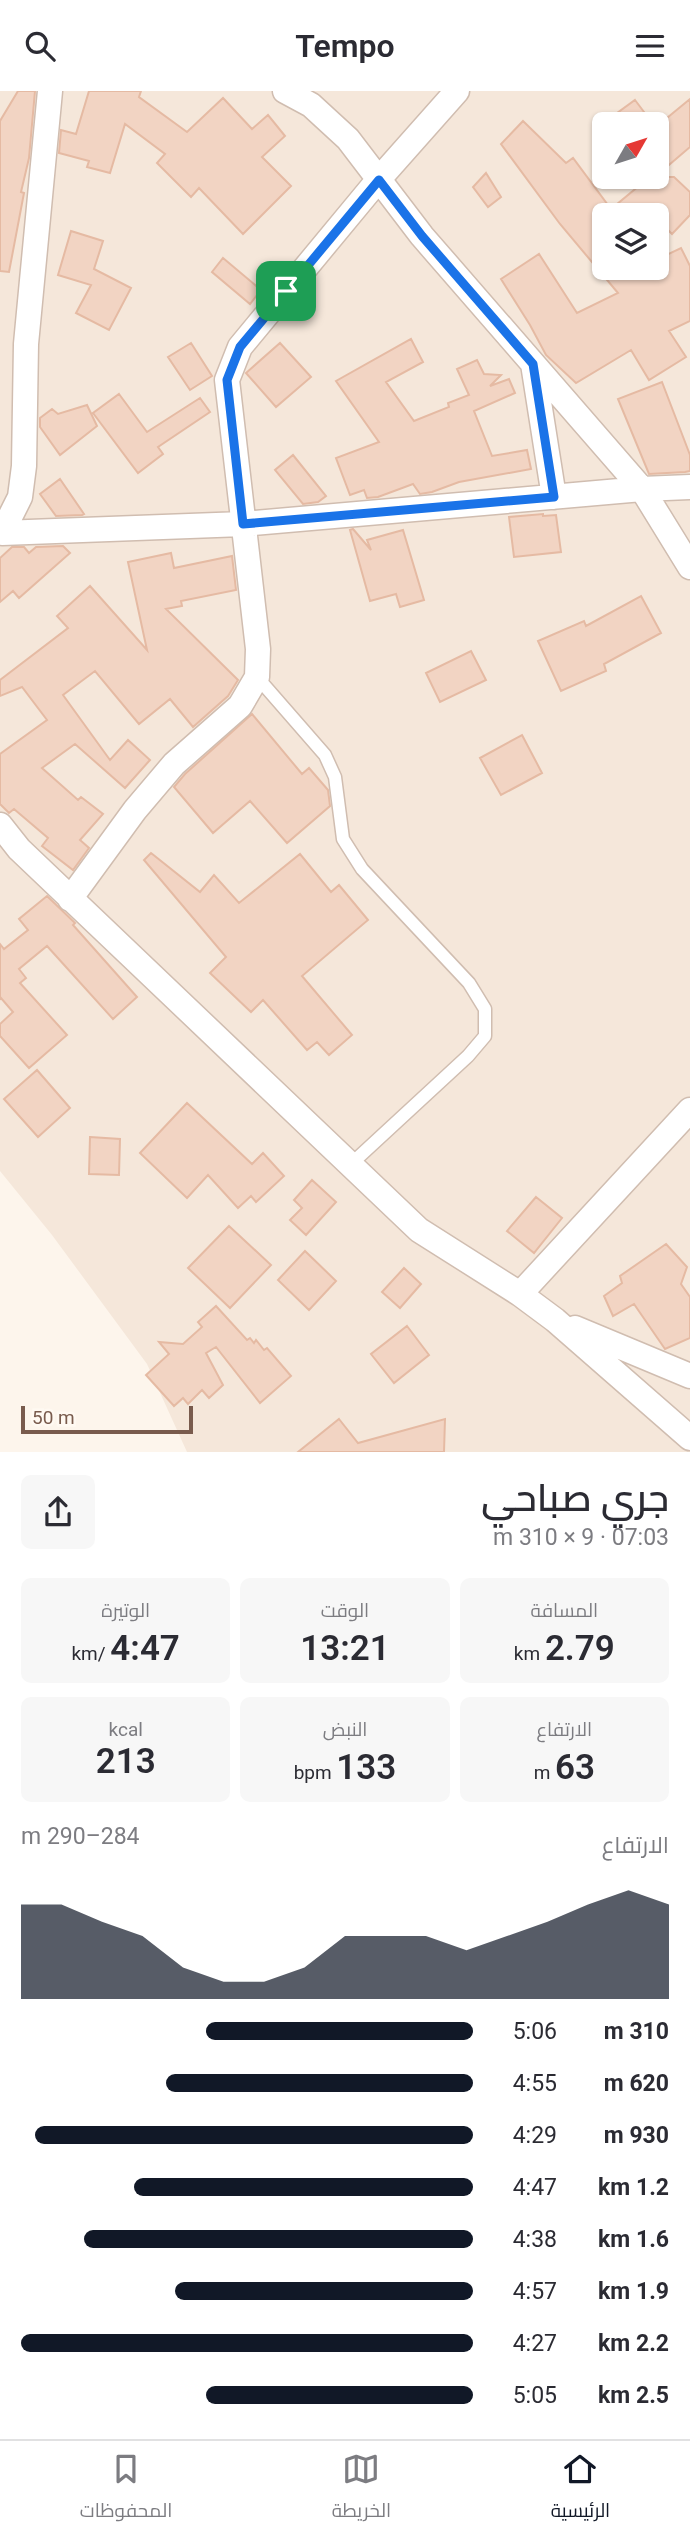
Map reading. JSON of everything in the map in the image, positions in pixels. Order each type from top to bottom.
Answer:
[{"type":"street","points":[[50,91],[26,344],[24,465],[19,497],[1,534],[243,524],[690,487]]},
{"type":"street","points":[[285,91],[311,105],[348,139],[422,236],[642,489],[690,567]]},
{"type":"street","points":[[70,899],[135,810],[174,765],[240,706],[257,677],[258,649],[227,380],[240,347],[457,91]]},
{"type":"street","points":[[533,364],[554,497]]},
{"type":"street","points":[[0,824],[19,849],[70,899],[419,1230],[520,1294],[555,1320],[690,1438]]},
{"type":"street","points":[[520,1294],[690,1110]]},
{"type":"street","points":[[555,1320],[690,1376]]},
{"type":"lane","points":[[257,677],[325,755],[335,776],[342,839],[362,869],[469,983],[485,1009],[485,1036],[350,1165]]},
{"type":"shaded area","points":[[0,91],[690,91],[690,1452],[187,1452],[147,1364],[52,1235],[0,1171]]},
{"type":"building","points":[[18,91],[35,91],[29,158],[21,192],[24,193],[9,272],[0,271],[0,121]]},
{"type":"building","points":[[89,91],[141,91],[139,97],[187,132],[223,98],[252,129],[268,115],[285,136],[262,157],[291,186],[243,234],[199,188],[191,197],[157,163],[165,154],[125,124],[110,173],[87,167],[89,161],[59,153],[61,130],[76,134]]},
{"type":"building","points":[[690,99],[690,147],[669,165],[669,116]]},
{"type":"building","points":[[635,100],[644,112],[618,112]]},
{"type":"building","points":[[523,121],[566,163],[573,158],[592,184],[592,189],[596,189],[607,203],[592,203],[592,262],[560,224],[501,144]]},
{"type":"building","points":[[486,173],[501,197],[488,207],[473,187]]},
{"type":"building","points":[[669,177],[674,177],[690,192],[690,215],[672,234],[669,231],[669,203],[618,203],[635,189],[669,189]]},
{"type":"building","points":[[71,231],[103,241],[94,269],[131,288],[109,330],[76,313],[91,285],[58,275]]},
{"type":"building","points":[[681,248],[690,266],[690,321],[669,331],[686,357],[649,380],[631,350],[576,383],[546,355],[501,279],[539,254],[577,313],[618,293],[607,280],[669,280],[669,254]]},
{"type":"building","points":[[223,258],[261,290],[250,304],[212,272]]},
{"type":"building","points":[[411,339],[423,362],[386,382],[414,421],[449,407],[448,403],[469,395],[457,369],[477,360],[484,374],[501,375],[490,386],[509,379],[515,393],[474,411],[492,456],[527,450],[531,469],[459,482],[420,494],[413,484],[378,497],[367,498],[364,490],[350,495],[336,458],[379,442],[336,381]]},
{"type":"building","points":[[191,343],[212,376],[190,390],[168,357]]},
{"type":"building","points":[[280,343],[311,377],[276,407],[246,373]]},
{"type":"building","points":[[662,382],[690,455],[690,471],[649,474],[618,399]]},
{"type":"building","points":[[119,394],[147,432],[200,398],[210,412],[158,447],[163,454],[138,473],[93,413]]},
{"type":"building","points":[[87,405],[97,426],[60,455],[40,427],[40,418],[52,409],[58,414]]},
{"type":"building","points":[[293,455],[326,496],[318,502],[303,504],[275,470]]},
{"type":"building","points":[[60,479],[84,514],[56,516],[40,494]]},
{"type":"building","points":[[556,515],[561,552],[514,557],[509,517]]},
{"type":"building","points":[[353,529],[371,550],[367,540],[403,530],[424,600],[400,607],[396,594],[370,601],[350,530]]},
{"type":"building","points":[[63,546],[70,553],[19,598],[13,591],[0,602],[0,558],[12,547],[24,547],[29,553],[36,547]]},
{"type":"building","points":[[171,553],[174,568],[232,556],[236,590],[181,601],[182,606],[166,609],[238,680],[228,696],[193,727],[170,699],[139,724],[95,671],[63,695],[110,760],[128,740],[150,760],[125,788],[75,744],[42,768],[78,800],[81,797],[103,814],[80,840],[89,848],[73,870],[42,846],[48,838],[14,809],[9,813],[0,804],[0,754],[47,720],[22,687],[0,696],[0,680],[68,628],[57,616],[90,586],[147,650],[128,562]]},
{"type":"building","points":[[641,596],[661,633],[604,664],[606,671],[561,691],[538,641],[584,621],[586,626]]},
{"type":"building","points":[[471,651],[486,680],[440,702],[426,673]]},
{"type":"building","points":[[252,714],[302,774],[309,768],[328,790],[330,806],[287,843],[250,801],[213,833],[174,787]]},
{"type":"building","points":[[522,735],[542,773],[501,795],[480,758]]},
{"type":"building","points":[[151,853],[200,892],[214,875],[239,903],[300,854],[331,892],[339,885],[368,920],[302,976],[352,1035],[329,1055],[317,1042],[307,1050],[263,1000],[251,1012],[210,973],[226,957],[144,860]]},
{"type":"building","points":[[47,896],[75,923],[73,925],[137,997],[113,1019],[47,946],[19,969],[26,978],[20,983],[67,1035],[29,1068],[0,1036],[0,1024],[13,1012],[0,999],[0,944],[4,949],[28,930],[19,919]]},
{"type":"building","points":[[37,1070],[70,1108],[38,1137],[4,1099]]},
{"type":"building","points":[[187,1103],[252,1164],[263,1153],[284,1176],[256,1202],[251,1196],[238,1208],[208,1175],[187,1198],[140,1153]]},
{"type":"building","points":[[90,1137],[120,1139],[119,1175],[89,1174]]},
{"type":"building","points":[[312,1180],[336,1202],[306,1235],[290,1220],[302,1208],[294,1200]]},
{"type":"building","points":[[536,1197],[562,1218],[534,1253],[507,1231]]},
{"type":"building","points":[[229,1226],[271,1265],[230,1308],[188,1268]]},
{"type":"building","points":[[666,1244],[687,1267],[681,1284],[690,1297],[690,1338],[665,1349],[634,1304],[613,1316],[604,1296],[622,1283],[620,1276]]},
{"type":"building","points":[[305,1251],[336,1281],[309,1310],[278,1280]]},
{"type":"building","points":[[404,1268],[421,1284],[400,1308],[382,1292]]},
{"type":"building","points":[[216,1306],[247,1340],[250,1338],[254,1343],[256,1340],[264,1350],[267,1348],[291,1376],[260,1403],[216,1347],[206,1353],[223,1385],[209,1398],[202,1390],[188,1404],[183,1398],[174,1406],[146,1375],[169,1354],[159,1342],[183,1344],[202,1327],[198,1322]]},
{"type":"building","points":[[407,1326],[429,1355],[394,1383],[371,1354]]},
{"type":"building","points":[[339,1419],[358,1443],[445,1419],[444,1452],[298,1452]]},
{"type":"route","points":[[379,180],[422,236],[533,364],[554,497],[243,524],[227,380],[240,347],[286,291],[379,180]]}]
